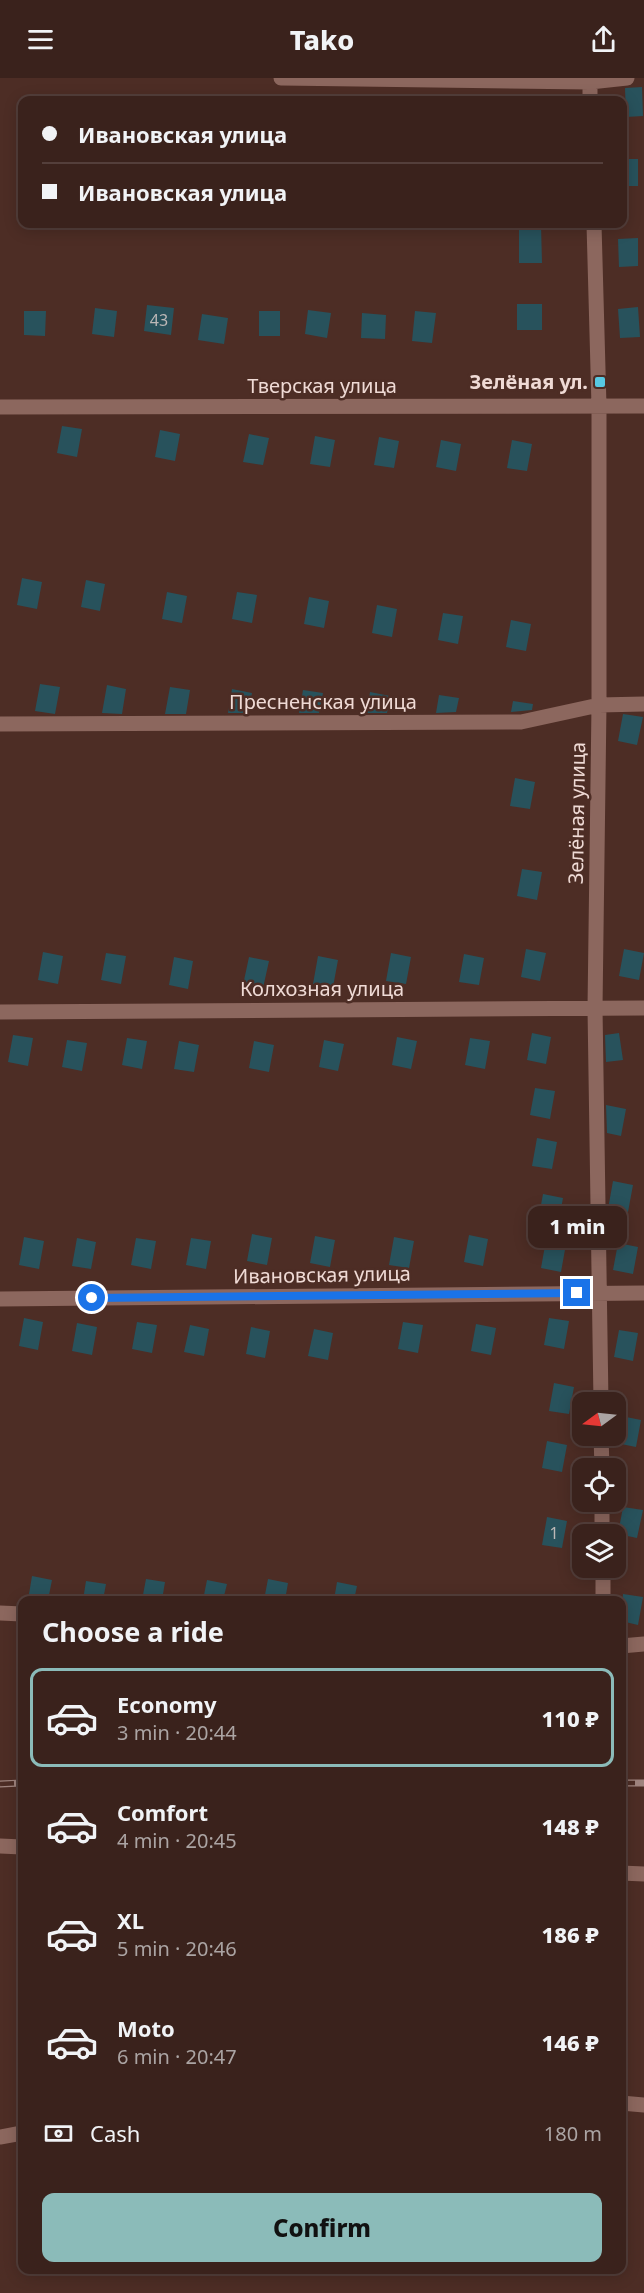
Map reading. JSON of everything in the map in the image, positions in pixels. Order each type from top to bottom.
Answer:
[{"type":"street","points":[[281,78],[590,82],[627,78]]},
{"type":"street","points":[[590,82],[590,96]]},
{"type":"street","name":"Зелёная улица","points":[[594,228],[599,406],[599,705],[594,1008],[601,1392]]},
{"type":"street","name":"Тверская улица","points":[[0,407],[644,406]]},
{"type":"street","name":"Пресненская улица","points":[[0,724],[521,723],[599,705],[644,704]]},
{"type":"street","name":"Колхозная улица","points":[[0,1012],[644,1008]]},
{"type":"street","name":"Ивановская улица","points":[[0,1299],[644,1293]]},
{"type":"street","points":[[603,1578],[603,1596]]},
{"type":"street","points":[[0,1613],[18,1614]]},
{"type":"street","points":[[626,1646],[644,1644]]},
{"type":"street","points":[[0,1846],[18,1847]]},
{"type":"street","points":[[626,1873],[644,1874]]},
{"type":"street","points":[[626,2103],[644,2104]]},
{"type":"street","points":[[0,2137],[18,2134]]},
{"type":"building","points":[[642,87],[643,116],[627,117],[625,88]]},
{"type":"building","points":[[627,159],[638,159],[638,186],[627,186]]},
{"type":"building","points":[[519,228],[541,228],[542,263],[519,263]]},
{"type":"building","points":[[638,238],[638,266],[619,267],[618,239]]},
{"type":"building","points":[[517,304],[542,304],[542,330],[517,330]]},
{"type":"building","points":[[147,305],[174,308],[171,335],[144,331]]},
{"type":"building","points":[[638,307],[640,337],[620,338],[618,309]]},
{"type":"building","points":[[95,308],[117,311],[114,337],[92,334]]},
{"type":"building","points":[[308,310],[331,313],[327,338],[305,334]]},
{"type":"building","points":[[24,311],[46,311],[45,336],[24,335]]},
{"type":"building","points":[[259,311],[280,311],[280,336],[259,336]]},
{"type":"building","points":[[415,311],[436,313],[432,343],[412,341]]},
{"type":"building","points":[[362,313],[386,315],[385,339],[361,338]]},
{"type":"building","points":[[202,314],[228,318],[224,344],[198,340]]},
{"type":"building","points":[[62,426],[82,429],[77,457],[57,453]]},
{"type":"building","points":[[160,430],[180,434],[175,461],[155,457]]},
{"type":"building","points":[[249,434],[269,438],[263,465],[243,462]]},
{"type":"building","points":[[315,436],[335,440],[330,467],[310,464]]},
{"type":"building","points":[[379,437],[399,441],[394,468],[374,465]]},
{"type":"building","points":[[441,440],[461,444],[456,471],[436,467]]},
{"type":"building","points":[[512,440],[532,444],[527,471],[507,468]]},
{"type":"building","points":[[22,578],[42,582],[37,609],[17,605]]},
{"type":"building","points":[[86,580],[105,584],[100,611],[81,607]]},
{"type":"building","points":[[167,592],[187,596],[182,623],[162,619]]},
{"type":"building","points":[[237,592],[257,595],[252,623],[232,619]]},
{"type":"building","points":[[309,597],[329,601],[324,628],[304,624]]},
{"type":"building","points":[[377,605],[397,609],[392,637],[372,633]]},
{"type":"building","points":[[443,613],[463,616],[458,644],[438,640]]},
{"type":"building","points":[[511,620],[531,624],[526,651],[506,647]]},
{"type":"building","points":[[40,684],[60,687],[55,714],[35,711]]},
{"type":"building","points":[[107,685],[126,689],[122,714],[102,713]]},
{"type":"building","points":[[170,687],[190,690],[186,714],[165,714]]},
{"type":"building","points":[[232,689],[252,693],[248,713],[228,713]]},
{"type":"building","points":[[303,690],[323,693],[319,713],[299,713]]},
{"type":"building","points":[[370,692],[390,696],[387,713],[367,713]]},
{"type":"building","points":[[439,695],[459,698],[456,712],[436,713]]},
{"type":"building","points":[[513,701],[533,704],[532,710],[511,712]]},
{"type":"building","points":[[623,714],[643,717],[637,745],[618,741]]},
{"type":"building","points":[[515,778],[535,782],[530,809],[510,806]]},
{"type":"building","points":[[522,869],[542,872],[537,900],[517,896]]},
{"type":"building","points":[[526,949],[546,953],[540,981],[521,977]]},
{"type":"building","points":[[624,949],[644,953],[639,980],[619,976]]},
{"type":"building","points":[[43,952],[63,956],[58,984],[38,980]]},
{"type":"building","points":[[106,953],[126,956],[121,984],[101,980]]},
{"type":"building","points":[[391,953],[411,957],[406,984],[386,981]]},
{"type":"building","points":[[464,954],[484,958],[479,985],[459,982]]},
{"type":"building","points":[[318,956],[338,960],[333,987],[313,984]]},
{"type":"building","points":[[174,957],[193,961],[188,989],[169,985]]},
{"type":"building","points":[[249,957],[269,961],[263,988],[243,985]]},
{"type":"building","points":[[532,1033],[551,1037],[546,1064],[527,1060]]},
{"type":"building","points":[[619,1033],[623,1060],[606,1062],[605,1035]]},
{"type":"building","points":[[13,1035],[33,1038],[28,1066],[8,1062]]},
{"type":"building","points":[[397,1037],[417,1041],[411,1069],[392,1065]]},
{"type":"building","points":[[127,1038],[147,1041],[142,1069],[122,1065]]},
{"type":"building","points":[[470,1038],[490,1041],[485,1069],[465,1065]]},
{"type":"building","points":[[67,1040],[87,1043],[82,1071],[62,1067]]},
{"type":"building","points":[[324,1040],[344,1044],[338,1071],[319,1067]]},
{"type":"building","points":[[179,1041],[199,1045],[194,1072],[174,1069]]},
{"type":"building","points":[[254,1041],[274,1045],[269,1072],[249,1068]]},
{"type":"building","points":[[535,1088],[555,1091],[550,1119],[530,1115]]},
{"type":"building","points":[[606,1105],[626,1109],[621,1136],[607,1133]]},
{"type":"building","points":[[537,1138],[557,1142],[552,1169],[532,1166]]},
{"type":"building","points":[[613,1181],[633,1185],[628,1212],[608,1209]]},
{"type":"building","points":[[543,1194],[563,1198],[558,1225],[538,1221]]},
{"type":"building","points":[[252,1234],[272,1238],[267,1265],[247,1261]]},
{"type":"building","points":[[469,1235],[488,1239],[483,1266],[464,1262]]},
{"type":"building","points":[[315,1236],[335,1240],[330,1267],[310,1263]]},
{"type":"building","points":[[24,1237],[44,1241],[39,1269],[19,1265]]},
{"type":"building","points":[[394,1237],[414,1241],[409,1268],[389,1265]]},
{"type":"building","points":[[77,1238],[96,1242],[91,1269],[72,1266]]},
{"type":"building","points":[[136,1238],[156,1241],[151,1269],[131,1265]]},
{"type":"building","points":[[191,1238],[211,1241],[206,1269],[186,1265]]},
{"type":"building","points":[[546,1240],[566,1244],[561,1272],[541,1268]]},
{"type":"building","points":[[618,1243],[638,1247],[633,1274],[613,1270]]},
{"type":"building","points":[[24,1318],[43,1322],[38,1350],[19,1346]]},
{"type":"building","points":[[549,1318],[569,1321],[564,1349],[544,1345]]},
{"type":"building","points":[[137,1322],[157,1325],[152,1353],[132,1349]]},
{"type":"building","points":[[403,1322],[423,1325],[418,1353],[398,1349]]},
{"type":"building","points":[[77,1323],[97,1327],[92,1355],[72,1351]]},
{"type":"building","points":[[476,1324],[496,1328],[491,1355],[471,1351]]},
{"type":"building","points":[[190,1325],[209,1329],[204,1356],[184,1352]]},
{"type":"building","points":[[251,1327],[270,1331],[265,1358],[246,1354]]},
{"type":"building","points":[[314,1329],[333,1333],[328,1360],[308,1356]]},
{"type":"building","points":[[619,1330],[638,1333],[633,1361],[614,1357]]},
{"type":"building","points":[[554,1383],[574,1387],[569,1414],[549,1411]]},
{"type":"building","points":[[626,1417],[641,1420],[636,1447],[626,1445]]},
{"type":"building","points":[[547,1441],[567,1445],[562,1472],[542,1468]]},
{"type":"building","points":[[626,1507],[643,1510],[637,1538],[626,1536],[626,1524],[620,1524],[622,1512],[626,1512]]},
{"type":"building","points":[[547,1517],[567,1521],[562,1548],[542,1545]]},
{"type":"building","points":[[32,1576],[52,1580],[49,1596],[29,1596]]},
{"type":"building","points":[[146,1579],[165,1582],[163,1596],[143,1596]]},
{"type":"building","points":[[268,1579],[288,1583],[286,1596],[265,1596]]},
{"type":"building","points":[[207,1580],[227,1584],[224,1596],[204,1596]]},
{"type":"building","points":[[86,1581],[106,1584],[104,1596],[84,1596]]},
{"type":"building","points":[[337,1582],[357,1586],[355,1596],[335,1596]]},
{"type":"building","points":[[623,1594],[643,1597],[638,1625],[626,1622],[626,1596]]},
{"type":"railway","points":[[0,1784],[18,1783]]},
{"type":"railway","points":[[626,1783],[644,1783]]},
{"type":"place","name":"Зелёная ул.","points":[[600,382]]},
{"type":"route","points":[[92,1298],[577,1293]]}]
